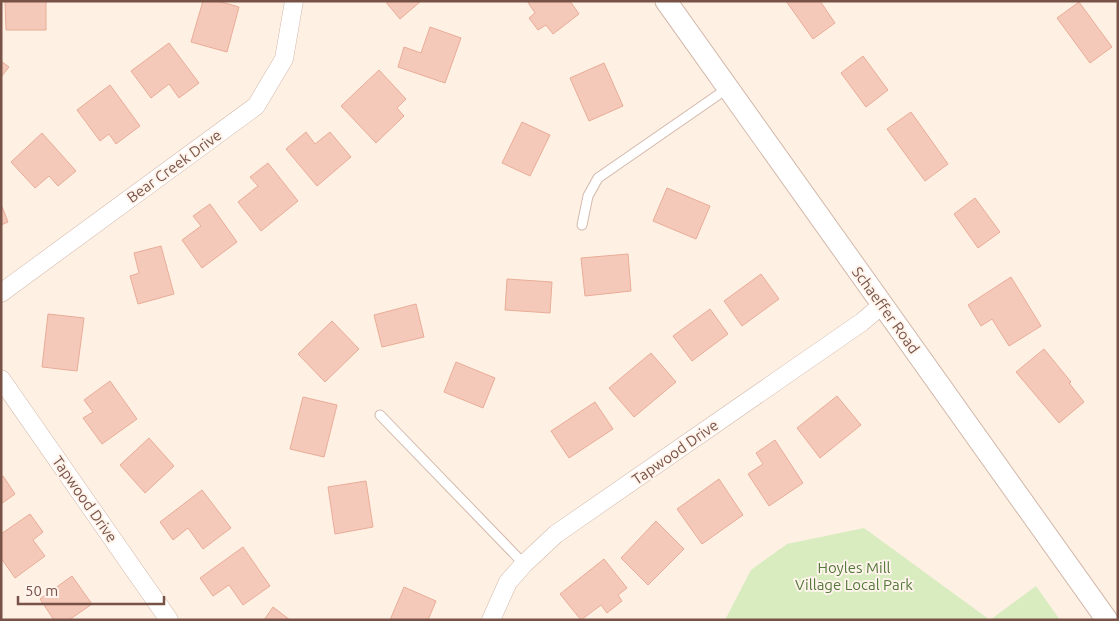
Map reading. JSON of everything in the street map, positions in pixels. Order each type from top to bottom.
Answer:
[{"type":"street","name":"Bear Creek Drive","points":[[1,293],[256,106],[284,59],[294,1]]},
{"type":"street","name":"Schaeffer Road","points":[[666,1],[1107,620]]},
{"type":"street","name":"Tapwood Drive","points":[[491,620],[508,582],[556,534],[862,322],[882,305]]},
{"type":"street","name":"Tapwood Drive","points":[[1,379],[169,620]]},
{"type":"lane","points":[[582,225],[588,196],[598,178],[728,88]]},
{"type":"lane","points":[[380,415],[524,564]]},
{"type":"green space","name":"Hoyles Mill Village Local Park","points":[[864,528],[990,620],[725,620],[751,570],[787,544]]},
{"type":"green space","points":[[1036,586],[1060,620],[990,620]]},
{"type":"building","points":[[5,1],[46,1],[46,30],[6,30]]},
{"type":"building","points":[[203,1],[218,1],[239,7],[227,52],[191,42]]},
{"type":"building","points":[[385,1],[421,1],[400,19]]},
{"type":"building","points":[[527,1],[570,1],[579,14],[553,34],[546,25],[538,30],[529,18],[535,13]]},
{"type":"building","points":[[786,1],[820,1],[835,23],[813,39]]},
{"type":"building","points":[[1079,2],[1112,47],[1090,63],[1057,18]]},
{"type":"building","points":[[430,27],[461,38],[445,83],[398,67],[404,47],[421,53]]},
{"type":"building","points":[[169,43],[199,83],[179,98],[169,84],[151,98],[131,71]]},
{"type":"building","points":[[863,56],[888,90],[866,107],[841,73]]},
{"type":"building","points":[[1,61],[9,67],[1,77]]},
{"type":"building","points":[[604,63],[623,106],[589,121],[570,78]]},
{"type":"building","points":[[379,70],[406,99],[397,108],[404,116],[376,143],[341,106]]},
{"type":"building","points":[[110,85],[140,126],[116,144],[109,134],[100,141],[77,110]]},
{"type":"building","points":[[911,112],[948,164],[925,181],[887,129]]},
{"type":"building","points":[[522,122],[550,135],[530,176],[502,163]]},
{"type":"building","points":[[306,132],[315,144],[330,132],[351,157],[317,186],[286,149]]},
{"type":"building","points":[[42,133],[76,171],[58,186],[49,176],[35,188],[11,162]]},
{"type":"building","points":[[268,163],[298,201],[261,231],[238,202],[258,186],[250,177]]},
{"type":"building","points":[[667,188],[710,206],[696,239],[653,221]]},
{"type":"building","points":[[975,198],[1000,232],[978,248],[954,214]]},
{"type":"building","points":[[1,204],[8,222],[1,225]]},
{"type":"building","points":[[210,204],[237,242],[202,268],[182,240],[201,226],[193,216]]},
{"type":"building","points":[[161,246],[174,294],[138,304],[130,276],[139,273],[134,253]]},
{"type":"building","points":[[628,254],[631,291],[585,296],[581,258]]},
{"type":"building","points":[[761,274],[779,299],[742,326],[724,301]]},
{"type":"building","points":[[1011,277],[1041,326],[1009,346],[992,319],[981,326],[968,305]]},
{"type":"building","points":[[507,279],[552,282],[550,313],[505,310]]},
{"type":"building","points":[[416,304],[424,337],[382,347],[374,315]]},
{"type":"building","points":[[710,309],[728,334],[692,361],[673,336]]},
{"type":"building","points":[[48,314],[84,318],[77,371],[42,367]]},
{"type":"building","points":[[332,321],[359,349],[325,382],[298,354]]},
{"type":"building","points":[[1044,349],[1071,382],[1069,383],[1084,402],[1059,423],[1016,372]]},
{"type":"building","points":[[651,353],[676,382],[634,417],[609,388]]},
{"type":"building","points":[[456,362],[495,378],[483,408],[444,392]]},
{"type":"building","points":[[110,381],[137,419],[102,444],[83,418],[93,412],[84,400]]},
{"type":"building","points":[[837,396],[861,425],[820,458],[797,428]]},
{"type":"building","points":[[303,397],[337,405],[324,457],[290,449]]},
{"type":"building","points":[[595,402],[613,429],[569,458],[551,431]]},
{"type":"building","points":[[149,438],[174,466],[145,493],[120,465]]},
{"type":"building","points":[[775,440],[803,483],[769,506],[748,474],[763,464],[756,453]]},
{"type":"building","points":[[3,476],[15,494],[1,504],[1,477]]},
{"type":"building","points":[[719,479],[743,515],[702,544],[677,509]]},
{"type":"building","points":[[366,481],[373,527],[335,534],[328,487]]},
{"type":"building","points":[[202,490],[231,528],[203,549],[188,528],[173,540],[160,522]]},
{"type":"building","points":[[30,514],[43,532],[33,540],[45,556],[15,578],[1,558],[1,534]]},
{"type":"building","points":[[656,521],[684,549],[648,585],[621,558]]},
{"type":"building","points":[[243,547],[270,586],[243,605],[229,585],[213,596],[200,578]]},
{"type":"building","points":[[604,559],[627,588],[618,595],[622,601],[607,613],[601,605],[581,620],[560,594]]},
{"type":"building","points":[[72,576],[92,604],[69,620],[54,620],[40,599]]},
{"type":"building","points":[[404,587],[436,601],[428,620],[390,620]]},
{"type":"building","points":[[273,607],[290,620],[264,620]]}]
